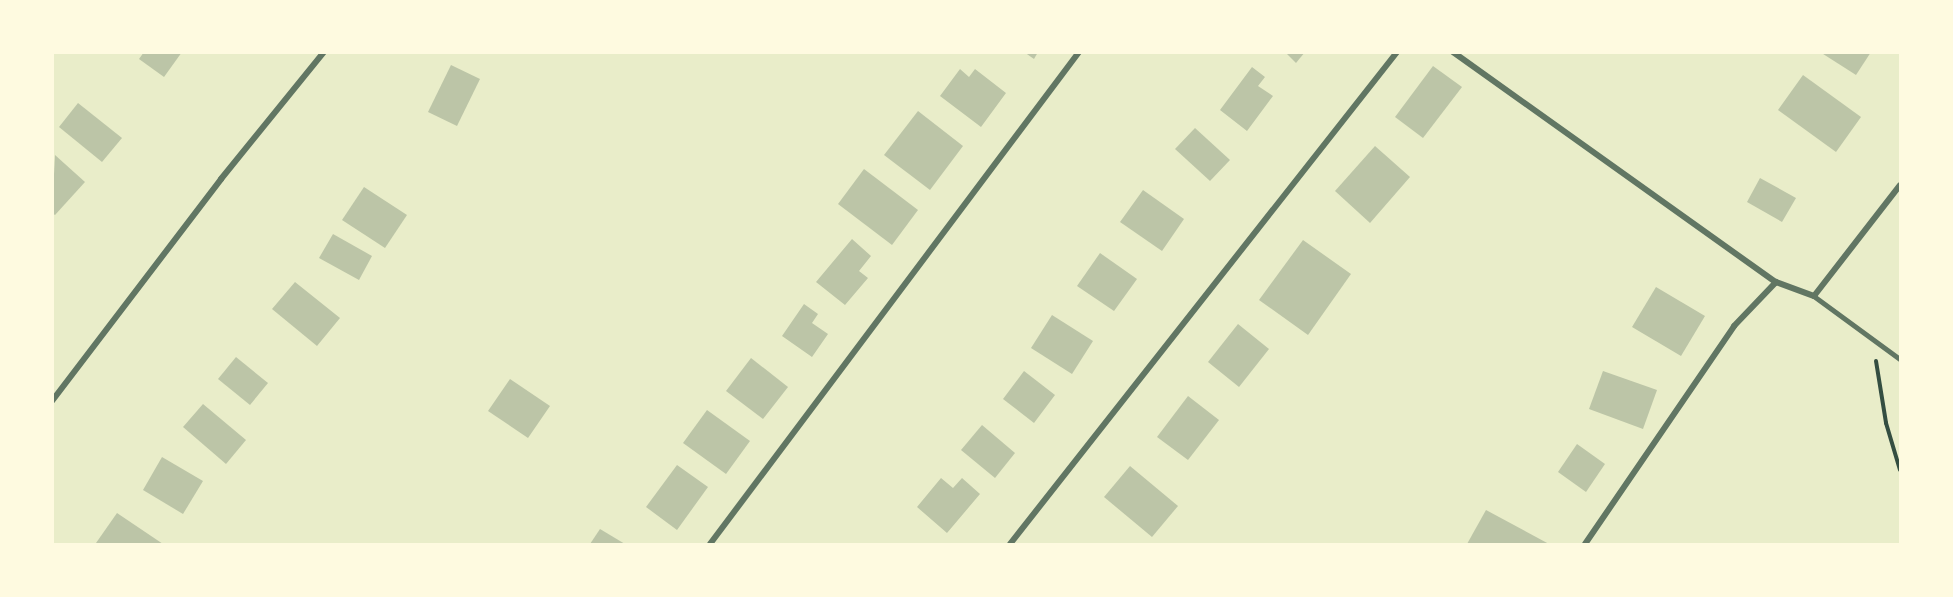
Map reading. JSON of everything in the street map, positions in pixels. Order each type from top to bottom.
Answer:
[{"type":"street","points":[[52,401],[221,179],[324,52]]},
{"type":"street","points":[[710,544],[1079,52]]},
{"type":"street","points":[[1010,544],[1397,52]]},
{"type":"street","points":[[1453,52],[1776,282],[1814,296],[1900,185]]},
{"type":"street","points":[[1585,544],[1734,326],[1776,282]]},
{"type":"lane","points":[[1814,296],[1873,343],[1900,359]]},
{"type":"path","points":[[1873,343],[1880,396],[1900,470]]},
{"type":"building","points":[[144,52],[182,52],[164,77],[139,59]]},
{"type":"building","points":[[1024,52],[1038,52],[1034,59]]},
{"type":"building","points":[[1285,52],[1305,52],[1296,63]]},
{"type":"building","points":[[1820,52],[1871,52],[1856,75]]},
{"type":"building","points":[[451,65],[480,79],[457,126],[428,112]]},
{"type":"building","points":[[1433,66],[1462,87],[1423,138],[1395,117]]},
{"type":"building","points":[[1252,67],[1265,77],[1258,86],[1273,96],[1247,131],[1220,110]]},
{"type":"building","points":[[960,69],[969,77],[975,69],[1006,93],[981,127],[940,96]]},
{"type":"building","points":[[1803,75],[1861,117],[1836,152],[1778,110]]},
{"type":"building","points":[[78,103],[122,138],[102,162],[59,127]]},
{"type":"building","points":[[918,111],[963,146],[930,190],[884,155]]},
{"type":"building","points":[[1195,128],[1230,160],[1210,181],[1175,149]]},
{"type":"building","points":[[1375,146],[1410,177],[1370,223],[1335,191]]},
{"type":"building","points":[[55,155],[85,182],[55,215],[52,213]]},
{"type":"building","points":[[864,169],[918,210],[892,245],[838,204]]},
{"type":"building","points":[[1760,178],[1796,198],[1782,222],[1747,202]]},
{"type":"building","points":[[364,187],[407,215],[385,248],[342,220]]},
{"type":"building","points":[[1143,190],[1184,219],[1162,251],[1120,222]]},
{"type":"building","points":[[333,234],[372,256],[359,280],[319,258]]},
{"type":"building","points":[[852,239],[871,256],[859,271],[868,278],[845,305],[816,282]]},
{"type":"building","points":[[1303,240],[1351,274],[1308,335],[1259,300]]},
{"type":"building","points":[[1100,253],[1137,279],[1114,311],[1077,286]]},
{"type":"building","points":[[295,282],[340,318],[317,346],[272,309]]},
{"type":"building","points":[[1656,287],[1705,316],[1681,356],[1632,327]]},
{"type":"building","points":[[804,304],[818,314],[812,323],[828,334],[812,357],[782,336]]},
{"type":"building","points":[[1052,315],[1093,341],[1072,374],[1031,348]]},
{"type":"building","points":[[1238,324],[1269,349],[1239,387],[1208,362]]},
{"type":"building","points":[[236,357],[268,383],[250,405],[218,379]]},
{"type":"building","points":[[751,358],[788,387],[763,419],[726,391]]},
{"type":"building","points":[[1024,371],[1055,395],[1034,423],[1003,399]]},
{"type":"building","points":[[1603,371],[1657,390],[1643,429],[1589,409]]},
{"type":"building","points":[[510,379],[550,406],[528,438],[488,411]]},
{"type":"building","points":[[1188,396],[1219,420],[1188,460],[1157,437]]},
{"type":"building","points":[[203,404],[246,440],[226,464],[183,427]]},
{"type":"building","points":[[707,410],[750,441],[726,474],[683,443]]},
{"type":"building","points":[[982,425],[1015,453],[995,478],[961,450]]},
{"type":"building","points":[[1577,444],[1605,464],[1586,492],[1558,472]]},
{"type":"building","points":[[162,457],[203,481],[183,514],[143,490]]},
{"type":"building","points":[[677,465],[708,487],[677,530],[646,507]]},
{"type":"building","points":[[1130,466],[1178,506],[1152,537],[1104,497]]},
{"type":"building","points":[[941,478],[953,488],[962,478],[980,494],[947,533],[917,507]]},
{"type":"building","points":[[1486,510],[1549,544],[1467,544]]},
{"type":"building","points":[[117,513],[163,544],[96,543]]},
{"type":"building","points":[[600,529],[625,544],[590,544]]}]
